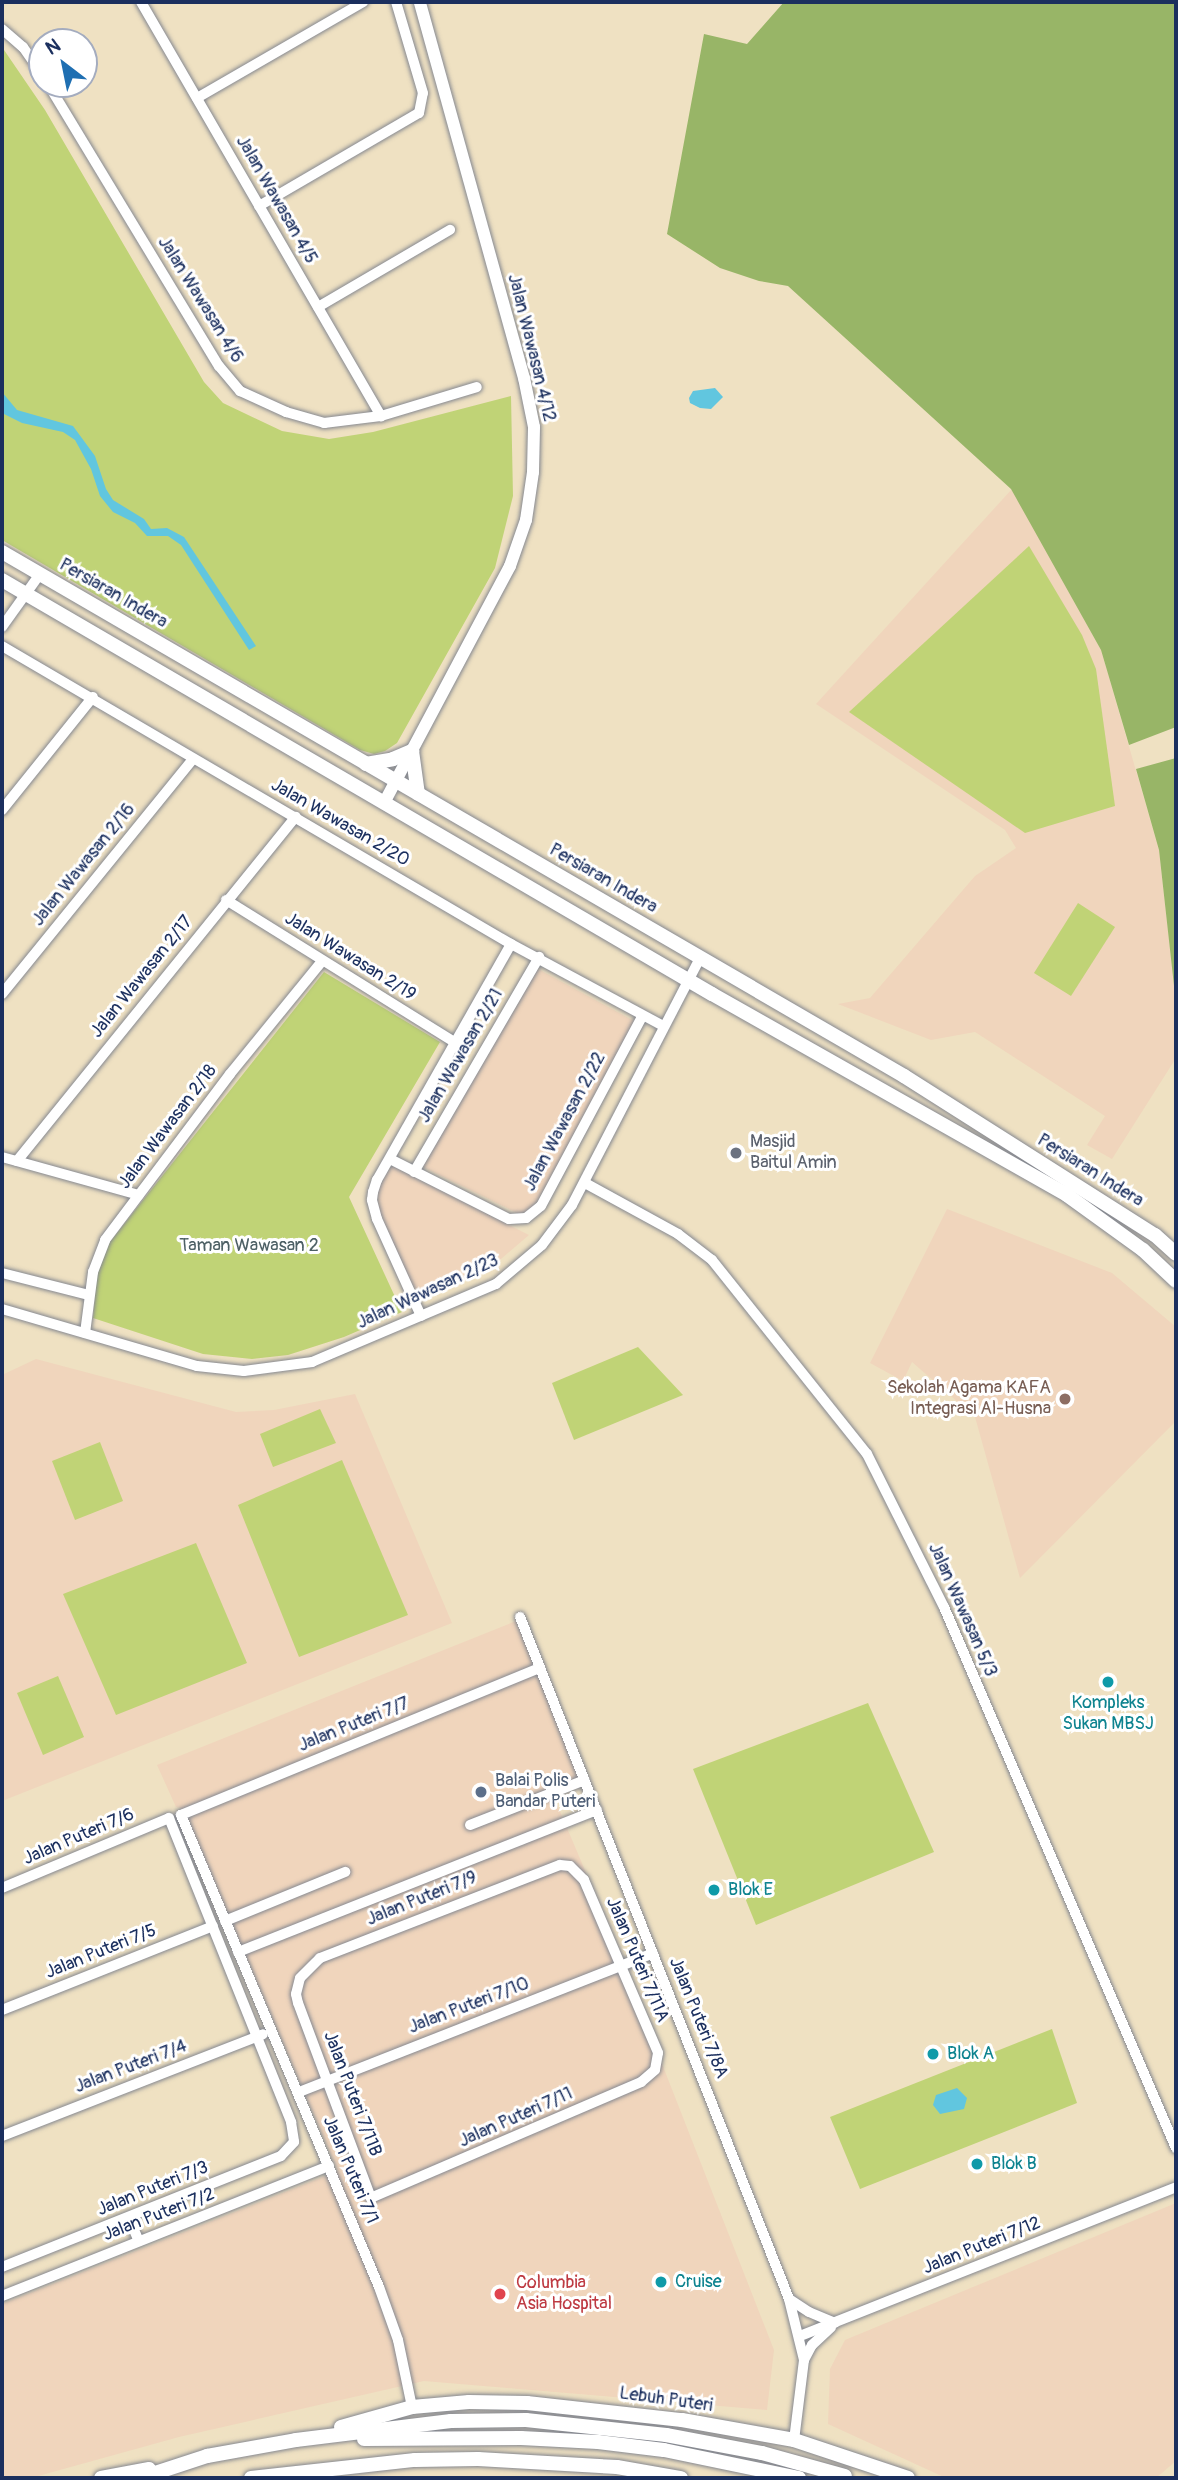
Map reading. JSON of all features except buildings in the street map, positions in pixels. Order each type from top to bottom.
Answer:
[{"type":"main road","name":"Persiaran Indera","points":[[2,552],[904,1076],[1155,1235],[1176,1254]]},
{"type":"main road","name":"Persiaran Indera","points":[[2,580],[688,980],[1067,1195],[1143,1250],[1176,1281]]},
{"type":"main road","points":[[366,764],[393,759],[412,751],[418,794]]},
{"type":"main road","name":"Lebuh Puteri","points":[[296,2440],[412,2407],[469,2402],[527,2403],[682,2420],[794,2440],[908,2478]]},
{"type":"main road","points":[[101,2478],[164,2468],[207,2456],[296,2440],[451,2421],[526,2420],[666,2435],[762,2453],[845,2476]]},
{"type":"main road","points":[[296,2440],[521,2438],[597,2442],[664,2450],[799,2478]]},
{"type":"main road","points":[[251,2478],[415,2460],[478,2459],[617,2467],[681,2478]]},
{"type":"main road","points":[[140,2478],[164,2468]]},
{"type":"street","name":"Jalan Wawasan 4/5","points":[[141,2],[381,416]]},
{"type":"street","points":[[197,99],[363,2]]},
{"type":"street","points":[[259,206],[419,113],[423,93],[396,2]]},
{"type":"street","name":"Jalan Wawasan 4/12","points":[[384,803],[514,554],[530,495],[534,427],[516,351],[420,2]]},
{"type":"street","points":[[2,29],[28,54]]},
{"type":"street","name":"Jalan Wawasan 4/6","points":[[56,98],[219,366],[240,391],[286,412],[324,423],[381,416],[477,387]]},
{"type":"street","points":[[318,307],[450,230]]},
{"type":"street","points":[[2,627],[40,574]]},
{"type":"street","name":"Jalan Wawasan 2/20","points":[[2,646],[511,944],[663,1026]]},
{"type":"street","points":[[2,810],[93,697]]},
{"type":"street","name":"Jalan Wawasan 2/16","points":[[2,994],[193,759]]},
{"type":"street","name":"Jalan Wawasan 2/17","points":[[17,1161],[296,817]]},
{"type":"street","name":"Jalan Wawasan 2/19","points":[[226,900],[456,1043]]},
{"type":"street","points":[[421,1316],[372,1200],[377,1180],[511,944]]},
{"type":"street","name":"Jalan Wawasan 2/21","points":[[414,1172],[539,957]]},
{"type":"street","name":"Jalan Wawasan 2/23","points":[[2,1309],[197,1366],[244,1371],[312,1362],[496,1284],[512,1273],[556,1228],[585,1182],[700,958]]},
{"type":"street","name":"Jalan Wawasan 2/18","points":[[85,1333],[89,1295],[104,1240],[230,1074],[322,961]]},
{"type":"street","name":"Jalan Wawasan 2/22","points":[[390,1160],[509,1219],[517,1220],[535,1213],[642,1017]]},
{"type":"street","points":[[2,1157],[139,1195]]},
{"type":"street","name":"Jalan Wawasan 5/3","points":[[585,1182],[678,1234],[712,1260],[867,1454],[944,1607],[1176,2148]]},
{"type":"street","points":[[2,1273],[89,1295]]},
{"type":"street","name":"Jalan Puteri 7/8A","points":[[520,1617],[789,2299],[804,2360],[794,2440]]},
{"type":"street","name":"Jalan Puteri 7/7","points":[[175,1816],[540,1668]]},
{"type":"street","points":[[470,1825],[585,1780]]},
{"type":"street","points":[[238,1952],[597,1810]]},
{"type":"street","points":[[175,1816],[213,1926],[257,2037]]},
{"type":"street","name":"Jalan Puteri 7/6","points":[[2,1888],[175,1816]]},
{"type":"street","name":"Jalan Puteri 7/1","points":[[175,1816],[225,1921],[299,2092],[390,2315],[412,2407]]},
{"type":"street","name":"Jalan Puteri 7/9","points":[[298,2003],[296,1994],[300,1978],[320,1958],[551,1866],[570,1866],[584,1880]]},
{"type":"street","points":[[225,1921],[345,1872]]},
{"type":"street","name":"Jalan Puteri 7/11A","points":[[584,1880],[658,2053]]},
{"type":"street","name":"Jalan Puteri 7/5","points":[[2,2010],[213,1926]]},
{"type":"street","name":"Jalan Puteri 7/10","points":[[299,2092],[653,1953]]},
{"type":"street","name":"Jalan Puteri 7/11B","points":[[298,2003],[371,2198]]},
{"type":"street","name":"Jalan Puteri 7/4","points":[[2,2136],[272,2031]]},
{"type":"street","name":"Jalan Puteri 7/3","points":[[2,2267],[281,2156],[294,2142],[291,2122],[257,2037]]},
{"type":"street","name":"Jalan Puteri 7/11","points":[[371,2198],[641,2082],[655,2070],[658,2053]]},
{"type":"street","name":"Jalan Puteri 7/2","points":[[2,2296],[329,2166]]},
{"type":"street","name":"Jalan Puteri 7/12","points":[[800,2336],[1176,2187]]},
{"type":"street","points":[[129,2218],[139,2241]]},
{"type":"street","points":[[789,2299],[808,2312],[835,2323],[812,2344],[804,2360]]},
{"type":"shaded area","points":[[1012,489],[1101,650],[1159,850],[1176,1004],[1176,1058],[1112,1159],[1087,1145],[1105,1116],[975,1032],[931,1040],[838,1004],[870,998],[975,876],[1016,848],[1005,830],[816,704]]},
{"type":"shaded area","points":[[538,969],[634,1021],[535,1206],[521,1215],[423,1167]]},
{"type":"shaded area","points":[[392,1166],[529,1235],[488,1270],[433,1295],[413,1288],[380,1213],[377,1198],[381,1182]]},
{"type":"shaded area","name":"Sekolah Agama KAFA Integrasi Al-Husna","points":[[947,1209],[1112,1273],[1176,1327],[1176,1421],[1020,1578],[975,1417],[912,1362],[903,1381],[870,1363]]},
{"type":"shaded area","points":[[36,1359],[236,1412],[274,1410],[355,1394],[452,1623],[2,1801],[2,1375]]},
{"type":"shaded area","points":[[516,1621],[579,1778],[551,1790],[603,1913],[774,2350],[767,2410],[424,2381],[179,2437],[31,2478],[2,2478],[2,2304],[338,2171],[183,1809],[176,1807],[157,1765]]},
{"type":"shaded area","points":[[1176,2203],[1176,2461],[1156,2478],[946,2478],[828,2424],[830,2369],[845,2340]]},
{"type":"green space","points":[[784,2],[1176,2],[1176,727],[1129,745],[1101,650],[1011,489],[788,286],[759,281],[720,268],[667,234],[704,34],[747,44]]},
{"type":"green space","points":[[2,47],[28,85],[28,98],[37,98],[45,110],[204,382],[223,403],[282,431],[329,439],[373,432],[511,396],[513,496],[495,568],[397,743],[385,751],[374,754],[360,750],[2,540]]},
{"type":"green space","points":[[1029,546],[1082,635],[1096,669],[1115,806],[1025,833],[849,712]]},
{"type":"green space","points":[[1176,758],[1176,1004],[1159,850],[1136,769]]},
{"type":"green space","points":[[1078,903],[1115,927],[1071,996],[1034,973]]},
{"type":"green space","name":"Taman Wawasan 2","points":[[324,972],[440,1042],[349,1197],[402,1312],[344,1337],[288,1355],[252,1359],[203,1354],[93,1318],[97,1273],[109,1243]]},
{"type":"green space","points":[[638,1347],[683,1395],[574,1440],[552,1383]]},
{"type":"green space","points":[[320,1409],[336,1443],[273,1467],[260,1434]]},
{"type":"green space","points":[[100,1442],[123,1501],[75,1520],[52,1461]]},
{"type":"green space","points":[[342,1460],[408,1615],[299,1657],[238,1505]]},
{"type":"green space","points":[[196,1543],[247,1663],[116,1715],[63,1594]]},
{"type":"green space","points":[[58,1676],[84,1737],[43,1755],[17,1693]]},
{"type":"green space","points":[[868,1703],[934,1852],[756,1925],[693,1769]]},
{"type":"green space","points":[[1052,2029],[1077,2103],[860,2189],[830,2117]]},
{"type":"water","points":[[715,388],[723,397],[711,409],[690,403],[689,398],[693,391]]},
{"type":"water","points":[[2,392],[17,410],[73,426],[95,456],[106,489],[113,500],[144,519],[151,529],[167,528],[184,537],[256,646],[249,650],[181,545],[168,536],[147,536],[135,523],[113,512],[100,496],[91,469],[75,440],[63,432],[22,423],[4,414]]},
{"type":"water","points":[[957,2088],[967,2098],[964,2109],[940,2114],[933,2105],[936,2095]]},
{"type":"place","name":"Masjid Baitul Amin","points":[[736,1153]]},
{"type":"place","name":"Sekolah Agama KAFA Integrasi Al-Husna","points":[[1065,1399]]},
{"type":"place","name":"Kompleks Sukan MBSJ","points":[[1108,1682]]},
{"type":"place","name":"Balai Polis Bandar Puteri","points":[[481,1792]]},
{"type":"place","name":"Blok E","points":[[714,1890]]},
{"type":"place","name":"Blok A","points":[[933,2054]]},
{"type":"place","name":"Blok B","points":[[977,2164]]},
{"type":"place","name":"Cruise","points":[[661,2282]]},
{"type":"place","name":"Columbia Asia Hospital","points":[[500,2294]]}]
